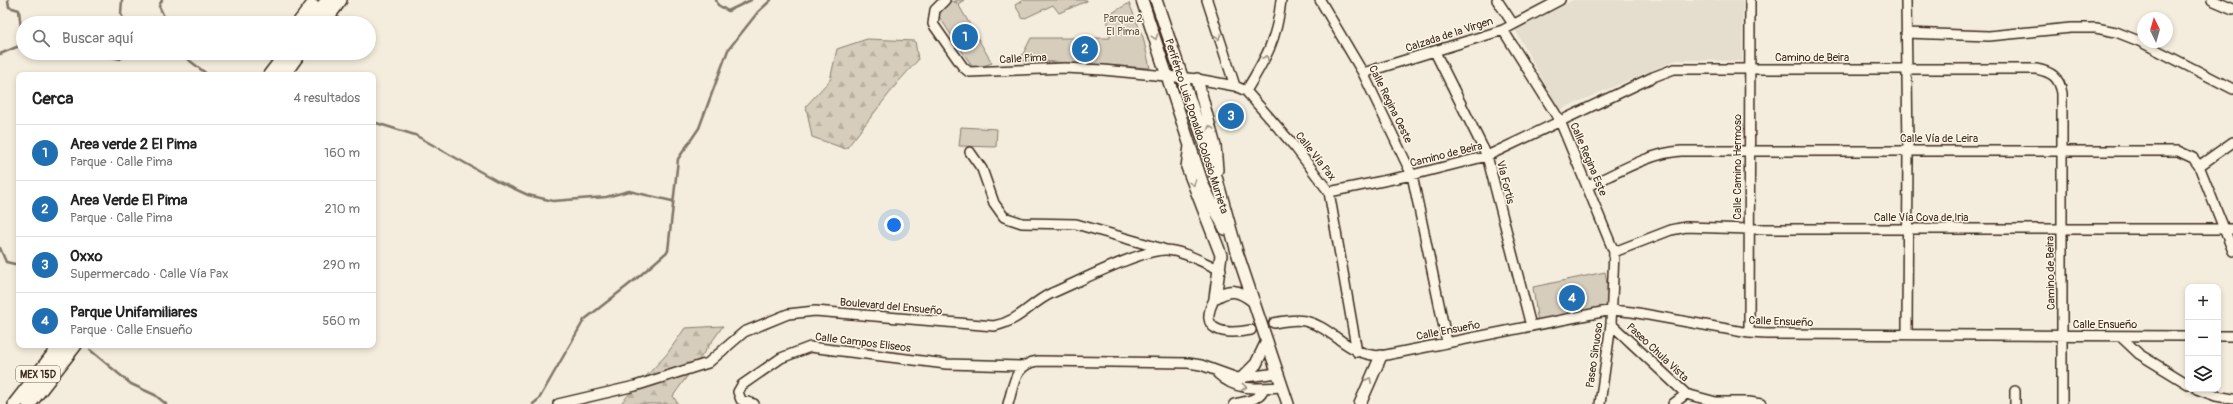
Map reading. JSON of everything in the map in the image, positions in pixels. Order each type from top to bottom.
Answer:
[{"type":"highway","points":[[304,16],[317,0]]},
{"type":"highway","points":[[315,16],[328,0]]},
{"type":"highway","points":[[327,16],[340,0]]},
{"type":"highway","points":[[336,16],[349,0]]},
{"type":"highway","points":[[261,72],[271,60]]},
{"type":"highway","points":[[272,72],[282,60]]},
{"type":"highway","points":[[284,72],[294,60]]},
{"type":"highway","points":[[293,72],[303,60]]},
{"type":"highway","name":"MEX 15D","points":[[5,404],[49,348]]},
{"type":"highway","name":"MEX 15D","points":[[15,404],[59,348]]},
{"type":"highway","name":"MEX 15D","points":[[29,404],[73,348]]},
{"type":"highway","name":"MEX 15D","points":[[38,404],[82,348]]},
{"type":"main road","name":"Periférico Luis Donaldo Colosio Murrieta","points":[[1142,0],[1204,185],[1237,252]]},
{"type":"main road","name":"Periférico Luis Donaldo Colosio Murrieta","points":[[1156,0],[1180,77],[1217,180],[1237,252],[1288,404]]},
{"type":"main road","points":[[1197,79],[1215,146],[1217,180],[1204,185]]},
{"type":"main road","points":[[1190,146],[1188,167],[1220,249],[1222,260],[1215,298]]},
{"type":"main road","points":[[1215,298],[1226,291],[1237,291],[1253,302]]},
{"type":"main road","points":[[1234,379],[1256,364],[1267,341]]},
{"type":"main road","points":[[1360,404],[1381,356]]},
{"type":"street","name":"Calle Pima","points":[[945,0],[935,10],[933,24],[963,67],[969,72],[1065,68],[1167,76]]},
{"type":"street","points":[[1207,0],[1235,86]]},
{"type":"street","points":[[1246,91],[1274,41],[1279,23],[1281,0]]},
{"type":"street","name":"Calle Regina Oeste","points":[[1320,0],[1363,73],[1412,175],[1447,342]]},
{"type":"street","points":[[1497,0],[1513,24]]},
{"type":"street","name":"Calzada de la Virgen","points":[[1363,73],[1503,30],[1560,0]]},
{"type":"street","name":"Calle Camino Hermoso","points":[[1749,333],[1750,0]]},
{"type":"street","points":[[1906,0],[1908,149],[1907,334]]},
{"type":"street","points":[[2212,0],[2233,10]]},
{"type":"street","points":[[1906,33],[1989,36],[2071,28],[2096,28],[2116,32],[2139,41],[2233,89]]},
{"type":"street","name":"Calle Regina Este","points":[[1503,30],[1560,121],[1614,252],[1612,310]]},
{"type":"street","name":"Vía Fortis","points":[[1435,52],[1487,156],[1531,326]]},
{"type":"street","name":"Camino de Beira","points":[[1329,192],[1412,175],[1487,156],[1665,72],[1684,68],[1906,70],[2036,69],[2048,72],[2060,82],[2062,93],[2062,404]]},
{"type":"street","name":"Calle Vía Pax","points":[[1167,76],[1197,79],[1235,86],[1246,91],[1295,147],[1329,192],[1358,352]]},
{"type":"street","points":[[2198,166],[2233,142]]},
{"type":"street","name":"Calle Vía de Leira","points":[[1588,186],[1651,157],[1671,151],[1908,149],[2178,151],[2193,158],[2198,166],[2229,229],[2233,251]]},
{"type":"street","points":[[970,152],[982,168],[994,203],[1004,218],[1022,223],[1076,224],[1166,250]]},
{"type":"street","name":"Calle Vía Cova de Iria","points":[[1614,252],[1671,230],[1686,228],[2229,229]]},
{"type":"street","name":"Boulevard del Ensueño","points":[[558,404],[635,386],[708,363],[744,332],[788,314],[815,312],[994,326],[1015,320],[1043,297],[1148,253],[1166,250],[1176,251],[1221,270]]},
{"type":"street","points":[[1215,298],[1208,313],[1208,318],[1214,328],[1219,331],[1232,334],[1251,330]]},
{"type":"street","name":"Calle Ensueño","points":[[1381,356],[1612,310],[1632,312],[1749,333],[2185,336]]},
{"type":"street","name":"Paseo Sinuoso","points":[[1600,404],[1612,310]]},
{"type":"street","points":[[1274,323],[1305,321],[1316,326],[1358,352],[1381,356]]},
{"type":"street","name":"Paseo Chula Vista","points":[[1611,324],[1686,394],[1716,402],[1748,402],[1761,404]]},
{"type":"street","points":[[2120,336],[2139,354],[2185,382]]},
{"type":"street","points":[[2221,336],[2233,336]]},
{"type":"street","name":"Calle Campos Eliseos","points":[[754,404],[741,400],[738,392],[742,385],[781,358],[810,347],[946,364],[1022,366],[1038,361],[1188,363],[1213,369],[1234,379],[1243,388],[1282,387]]},
{"type":"street","points":[[1008,404],[1018,371],[1022,366]]},
{"type":"street","points":[[1234,379],[1278,373]]},
{"type":"street","points":[[1234,404],[1256,398],[1261,394],[1264,388]]},
{"type":"street","points":[[2015,391],[2015,404]]},
{"type":"street","points":[[2205,392],[2216,396],[2233,399]]},
{"type":"street","points":[[1673,404],[1686,394]]},
{"type":"shaded area","points":[[1573,0],[1743,0],[1742,61],[1676,60],[1559,110],[1515,29]]},
{"type":"green space","points":[[955,0],[964,0],[958,4],[992,63],[974,69],[936,12],[952,1],[957,3]]},
{"type":"green space","points":[[1023,0],[1087,1],[1059,13],[1053,5],[1023,19],[1015,5]]},
{"type":"green space","name":"Parque 2 El Pima","points":[[1129,3],[1143,37],[1150,68],[1020,60],[1031,38],[1110,38],[1107,16]]},
{"type":"green space","points":[[867,39],[915,41],[918,60],[899,81],[846,149],[812,137],[806,106],[830,80],[837,49]]},
{"type":"green space","points":[[961,127],[997,129],[996,147],[959,146]]},
{"type":"green space","points":[[1605,272],[1612,310],[1538,324],[1533,287]]},
{"type":"green space","points":[[723,326],[673,396],[678,404],[620,404],[667,354],[685,328]]},
{"type":"waterway","points":[[8,0],[9,7],[19,10],[20,16]]},
{"type":"waterway","points":[[122,0],[122,16]]},
{"type":"waterway","points":[[162,0],[159,6],[164,16]]},
{"type":"waterway","points":[[716,0],[718,5],[728,11],[751,0]]},
{"type":"waterway","points":[[533,404],[539,399],[584,320],[636,279],[668,251],[678,159],[699,128],[728,50],[758,12],[771,0]]},
{"type":"waterway","points":[[0,54],[16,47]]},
{"type":"waterway","points":[[189,60],[204,72]]},
{"type":"waterway","points":[[376,123],[415,135],[497,181],[528,195],[553,201],[606,197],[629,191],[672,201]]},
{"type":"waterway","points":[[0,248],[6,262],[16,264]]},
{"type":"waterway","points":[[90,350],[131,384],[155,395],[166,404]]},
{"type":"place","name":"Area verde 2 El Pima","points":[[965,37]]},
{"type":"place","name":"Area Verde El Pima","points":[[1085,49]]},
{"type":"place","name":"Oxxo","points":[[1231,116]]},
{"type":"place","name":"Parque Unifamiliares","points":[[1572,298]]}]
